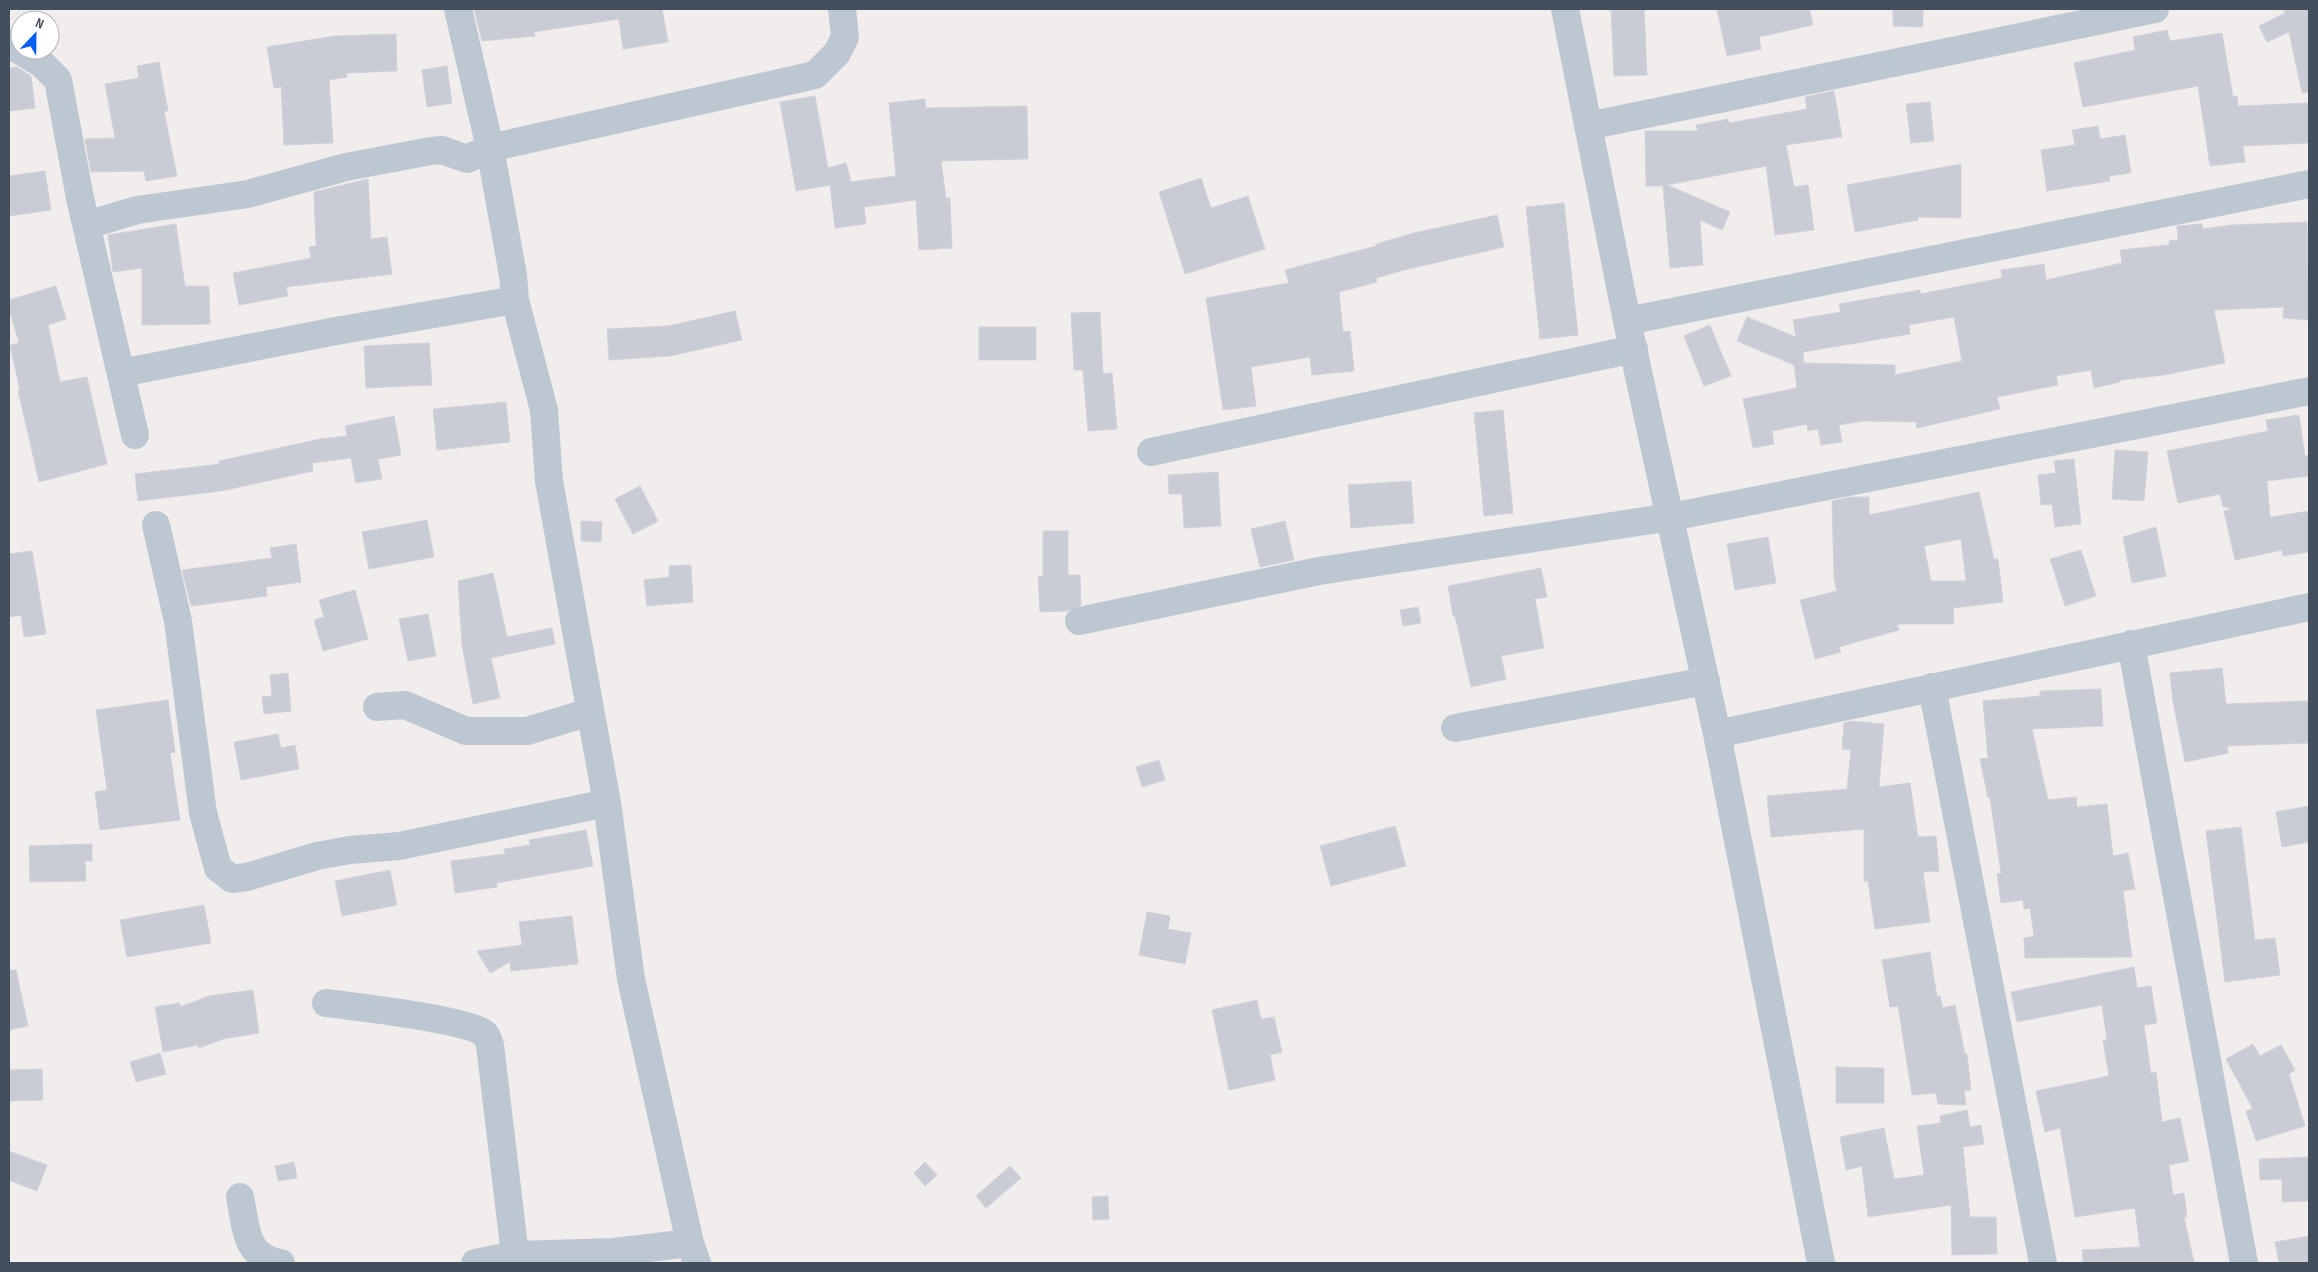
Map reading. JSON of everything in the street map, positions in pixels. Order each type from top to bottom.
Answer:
[{"type":"street","points":[[458,9],[490,148],[513,275],[515,300],[544,410],[549,481],[607,802],[631,979],[694,1253],[614,1252],[515,1255],[475,1263]]},
{"type":"street","points":[[87,225],[137,210],[248,194],[346,167],[421,152],[442,150],[467,159],[490,148],[815,76],[837,52],[845,37],[842,9]]},
{"type":"street","points":[[1565,9],[1627,321],[1717,734],[1821,1263]]},
{"type":"street","points":[[1588,126],[2155,9]]},
{"type":"street","points":[[9,44],[42,64],[58,80],[87,225],[135,435]]},
{"type":"street","points":[[1627,321],[2309,184]]},
{"type":"street","points":[[121,372],[336,331],[515,300]]},
{"type":"street","points":[[1151,452],[1634,349]]},
{"type":"street","points":[[1079,621],[1309,573],[1671,517],[2309,391]]},
{"type":"street","points":[[156,525],[178,621],[203,813],[218,868],[232,878],[247,877],[317,856],[350,850],[399,846],[607,802]]},
{"type":"street","points":[[1717,734],[2309,607]]},
{"type":"street","points":[[2131,644],[2244,1263]]},
{"type":"street","points":[[1455,728],[1706,681]]},
{"type":"street","points":[[1932,687],[2043,1263]]},
{"type":"street","points":[[377,707],[405,705],[466,731],[527,731],[590,712]]},
{"type":"street","points":[[326,1003],[426,1017],[476,1029],[485,1034],[490,1045],[515,1255]]},
{"type":"street","points":[[240,1197],[249,1239],[254,1250],[263,1258],[281,1263]]},
{"type":"building","points":[[474,9],[662,9],[668,42],[623,49],[619,19],[534,32],[535,36],[482,41]]},
{"type":"building","points":[[1611,9],[1644,9],[1647,75],[1614,76]]},
{"type":"building","points":[[1717,9],[1809,9],[1813,25],[1759,37],[1761,49],[1727,56]]},
{"type":"building","points":[[1893,9],[1923,9],[1923,27],[1893,26]]},
{"type":"building","points":[[2284,9],[2309,9],[2309,92],[2302,93],[2289,32],[2267,42],[2259,26],[2285,13]]},
{"type":"building","points":[[2167,30],[2170,41],[2222,33],[2233,97],[2237,96],[2238,106],[2309,103],[2309,143],[2243,146],[2245,162],[2210,166],[2198,86],[2083,107],[2074,63],[2135,50],[2133,37]]},
{"type":"building","points":[[396,34],[397,71],[346,73],[347,77],[329,80],[333,143],[284,145],[281,87],[274,88],[267,47],[335,36]]},
{"type":"building","points":[[159,62],[168,111],[164,111],[177,176],[146,181],[144,171],[91,172],[85,139],[115,138],[105,84],[139,78],[137,66]]},
{"type":"building","points":[[447,66],[452,103],[427,107],[422,70]]},
{"type":"building","points":[[17,67],[31,76],[35,108],[9,111],[9,68]]},
{"type":"building","points":[[1834,91],[1842,137],[1786,145],[1794,187],[1808,185],[1814,230],[1775,235],[1766,166],[1667,185],[1730,212],[1722,230],[1700,220],[1703,265],[1670,268],[1663,186],[1646,186],[1645,131],[1698,131],[1696,125],[1728,119],[1729,123],[1807,109],[1805,97]]},
{"type":"building","points":[[815,96],[828,168],[846,163],[851,182],[896,176],[889,103],[925,99],[926,108],[1027,106],[1028,159],[941,161],[946,198],[950,198],[952,248],[919,250],[916,200],[864,207],[866,224],[835,228],[830,185],[796,191],[780,102]]},
{"type":"building","points":[[1930,102],[1934,141],[1911,143],[1906,104]]},
{"type":"building","points":[[2098,126],[2100,139],[2125,135],[2131,173],[2109,176],[2110,181],[2047,191],[2041,150],[2075,145],[2072,130]]},
{"type":"building","points":[[1961,164],[1961,218],[1918,217],[1918,220],[1855,232],[1847,185]]},
{"type":"building","points":[[45,171],[51,210],[9,216],[9,176]]},
{"type":"building","points":[[1201,178],[1211,208],[1248,196],[1265,249],[1185,274],[1159,192]]},
{"type":"building","points":[[368,179],[371,239],[387,237],[392,274],[286,287],[288,296],[239,305],[233,273],[311,258],[309,247],[316,246],[314,192]]},
{"type":"building","points":[[1564,203],[1578,335],[1540,339],[1526,207]]},
{"type":"building","points":[[1497,215],[1504,247],[1404,270],[1376,278],[1377,282],[1339,292],[1343,332],[1350,331],[1354,371],[1312,375],[1310,357],[1251,367],[1256,406],[1223,410],[1206,298],[1289,283],[1285,270],[1376,246],[1376,244],[1414,233]]},
{"type":"building","points":[[2307,222],[2309,320],[2283,318],[2284,307],[2214,310],[2225,363],[2164,375],[2120,380],[2120,382],[2094,388],[2091,370],[2056,376],[2058,385],[1997,397],[2000,409],[1917,428],[1916,422],[1864,421],[1839,425],[1842,442],[1821,445],[1818,429],[1808,431],[1807,424],[1772,431],[1774,444],[1753,448],[1743,399],[1797,388],[1794,365],[1737,341],[1747,317],[1796,337],[1793,320],[1841,312],[1839,304],[1920,290],[1920,294],[2002,278],[2001,270],[2044,264],[2046,280],[2122,263],[2120,250],[2169,245],[2169,241],[2178,240],[2177,226],[2202,224],[2203,229],[2232,225]],"holes":[[[1954,317],[1962,361],[1895,375],[1895,365],[1804,363],[1803,352],[1910,334],[1909,325]]]},
{"type":"building","points":[[176,224],[185,286],[209,286],[210,324],[142,325],[142,268],[113,272],[108,235]]},
{"type":"building","points":[[56,286],[66,319],[48,325],[60,382],[87,377],[107,464],[39,482],[10,345],[19,343],[9,308],[9,300]]},
{"type":"building","points":[[735,311],[742,340],[670,356],[609,360],[607,329],[668,326]]},
{"type":"building","points":[[1100,312],[1103,374],[1112,373],[1117,429],[1088,431],[1083,370],[1074,370],[1071,313]]},
{"type":"building","points":[[1710,325],[1731,376],[1704,386],[1684,336]]},
{"type":"building","points":[[979,327],[1036,327],[1036,360],[979,360]]},
{"type":"building","points":[[429,343],[432,385],[366,388],[364,346]]},
{"type":"building","points":[[506,402],[510,442],[437,450],[433,409]]},
{"type":"building","points":[[1503,410],[1513,513],[1484,516],[1474,413]]},
{"type":"building","points":[[2299,415],[2305,456],[2309,455],[2309,476],[2267,481],[2270,517],[2309,511],[2309,552],[2283,556],[2282,550],[2235,560],[2224,511],[2229,510],[2229,507],[2223,507],[2220,494],[2178,503],[2167,451],[2268,431],[2266,420]]},
{"type":"building","points":[[394,416],[401,455],[378,459],[382,479],[356,483],[351,458],[312,463],[313,471],[221,491],[138,501],[135,474],[220,464],[219,461],[320,439],[347,436],[345,426]]},
{"type":"building","points":[[2115,450],[2148,452],[2144,501],[2112,499]]},
{"type":"building","points":[[2074,459],[2081,524],[2055,527],[2052,504],[2041,505],[2038,475],[2056,473],[2054,461]]},
{"type":"building","points":[[1218,472],[1221,526],[1184,528],[1182,494],[1169,494],[1168,475]]},
{"type":"building","points":[[1411,481],[1414,523],[1351,528],[1348,485]]},
{"type":"building","points":[[640,486],[658,521],[633,534],[615,499]]},
{"type":"building","points":[[1979,492],[1994,559],[1998,559],[2003,602],[1953,608],[1954,624],[1897,624],[1899,630],[1839,647],[1841,652],[1815,659],[1800,600],[1837,591],[1834,578],[1832,501],[1851,497],[1869,497],[1869,515]],"holes":[[[1961,539],[1966,581],[1931,581],[1924,546]]]},
{"type":"building","points":[[427,520],[434,557],[369,569],[362,532]]},
{"type":"building","points":[[581,521],[602,522],[601,542],[581,541]]},
{"type":"building","points":[[1285,521],[1294,560],[1260,567],[1251,529]]},
{"type":"building","points":[[2156,527],[2166,576],[2132,583],[2123,537]]},
{"type":"building","points":[[1043,531],[1068,531],[1068,575],[1080,575],[1081,605],[1067,611],[1040,612],[1038,576],[1043,576]]},
{"type":"building","points":[[1768,537],[1776,583],[1735,590],[1727,544]]},
{"type":"building","points":[[296,544],[301,582],[266,587],[267,596],[191,606],[182,570],[272,558],[270,548]]},
{"type":"building","points":[[2081,550],[2096,596],[2065,606],[2050,559]]},
{"type":"building","points":[[32,551],[46,634],[24,637],[21,615],[9,617],[9,554]]},
{"type":"building","points":[[691,565],[693,602],[647,606],[644,580],[669,577],[669,566]]},
{"type":"building","points":[[1541,568],[1547,597],[1535,599],[1544,648],[1501,656],[1506,679],[1471,687],[1455,616],[1453,616],[1448,586]]},
{"type":"building","points":[[493,573],[507,637],[552,628],[555,644],[491,658],[500,698],[473,704],[462,645],[458,581]]},
{"type":"building","points":[[355,590],[368,639],[323,651],[314,620],[324,617],[319,600]]},
{"type":"building","points":[[1418,607],[1421,623],[1403,626],[1400,610]]},
{"type":"building","points":[[428,614],[436,656],[408,661],[399,619]]},
{"type":"building","points":[[2222,668],[2226,704],[2309,701],[2309,743],[2227,746],[2228,753],[2185,762],[2173,702],[2170,673]]},
{"type":"building","points":[[288,673],[291,711],[264,714],[262,697],[272,696],[270,675]]},
{"type":"building","points":[[2101,689],[2103,726],[2032,729],[2048,800],[2076,797],[2077,807],[2107,804],[2113,856],[2128,853],[2135,889],[2123,891],[2132,957],[2025,958],[2024,938],[2034,936],[2030,908],[2024,909],[2023,900],[2001,903],[1997,874],[2001,873],[1990,798],[1988,798],[1980,759],[1988,758],[1983,701],[2040,696],[2040,691]]},
{"type":"building","points":[[168,700],[175,752],[170,753],[180,820],[100,830],[95,792],[107,790],[96,710]]},
{"type":"building","points":[[1851,721],[1884,724],[1879,787],[1910,783],[1918,837],[1936,836],[1939,871],[1923,872],[1930,922],[1875,929],[1868,881],[1864,881],[1864,829],[1771,837],[1767,796],[1847,789],[1851,750],[1842,749],[1844,723]]},
{"type":"building","points":[[278,734],[281,748],[295,745],[299,769],[241,780],[234,742]]},
{"type":"building","points":[[1159,760],[1165,780],[1142,787],[1136,767]]},
{"type":"building","points":[[2309,806],[2309,842],[2282,847],[2276,812]]},
{"type":"building","points":[[1395,826],[1406,866],[1331,886],[1320,846]]},
{"type":"building","points":[[2241,827],[2255,940],[2275,938],[2280,975],[2225,982],[2206,831]]},
{"type":"building","points":[[586,830],[593,866],[497,883],[497,887],[455,893],[451,861],[505,854],[504,849],[530,845],[529,840]]},
{"type":"building","points":[[92,844],[92,861],[85,861],[86,881],[30,882],[29,846]]},
{"type":"building","points":[[390,870],[397,905],[342,916],[335,881]]},
{"type":"building","points":[[204,905],[211,943],[127,957],[120,920]]},
{"type":"building","points":[[1147,912],[1170,916],[1168,929],[1191,933],[1185,964],[1139,955]]},
{"type":"building","points":[[572,916],[578,964],[511,971],[510,962],[490,973],[477,951],[522,945],[519,922]]},
{"type":"building","points":[[1930,952],[1937,997],[1940,996],[1943,1008],[1955,1005],[1965,1054],[1967,1054],[1971,1090],[1964,1091],[1966,1105],[1938,1104],[1936,1093],[1912,1095],[1898,1006],[1890,1007],[1882,960]]},
{"type":"building","points":[[2134,967],[2137,988],[2151,986],[2157,1023],[2144,1025],[2151,1073],[2156,1072],[2162,1122],[2180,1118],[2189,1161],[2169,1165],[2173,1195],[2184,1193],[2187,1217],[2184,1217],[2194,1263],[2083,1263],[2082,1250],[2140,1247],[2135,1208],[2075,1217],[2060,1128],[2045,1132],[2036,1091],[2109,1076],[2103,1040],[2107,1040],[2102,1005],[2017,1022],[2011,992]]},
{"type":"building","points":[[9,970],[16,970],[28,1026],[9,1030]]},
{"type":"building","points":[[253,990],[259,1033],[223,1039],[199,1048],[198,1045],[163,1052],[155,1007],[180,1003],[180,1007],[209,996]]},
{"type":"building","points":[[1257,1000],[1261,1019],[1274,1017],[1282,1052],[1270,1055],[1275,1080],[1229,1090],[1212,1010]]},
{"type":"building","points":[[2253,1044],[2260,1056],[2281,1045],[2295,1070],[2289,1074],[2305,1126],[2256,1141],[2246,1111],[2253,1109],[2226,1059]]},
{"type":"building","points":[[160,1053],[166,1074],[136,1082],[130,1062]]},
{"type":"building","points":[[1836,1067],[1884,1068],[1884,1103],[1836,1103]]},
{"type":"building","points":[[42,1069],[43,1100],[9,1101],[9,1070]]},
{"type":"building","points":[[1967,1110],[1970,1127],[1981,1125],[1984,1144],[1963,1147],[1970,1217],[1996,1217],[1997,1254],[1952,1255],[1951,1205],[1868,1217],[1862,1166],[1846,1170],[1840,1137],[1884,1128],[1894,1179],[1924,1175],[1917,1126],[1941,1123],[1940,1116]]},
{"type":"building","points":[[9,1151],[47,1165],[37,1191],[9,1180]]},
{"type":"building","points":[[2309,1157],[2309,1201],[2282,1202],[2282,1179],[2260,1180],[2259,1159]]},
{"type":"building","points":[[294,1162],[297,1178],[278,1181],[275,1166]]},
{"type":"building","points":[[925,1162],[937,1175],[925,1186],[914,1173]]},
{"type":"building","points":[[1010,1166],[1021,1178],[986,1208],[976,1196]]},
{"type":"building","points":[[1108,1196],[1109,1219],[1093,1220],[1092,1197]]},
{"type":"building","points":[[2309,1236],[2309,1263],[2279,1263],[2275,1242]]}]
